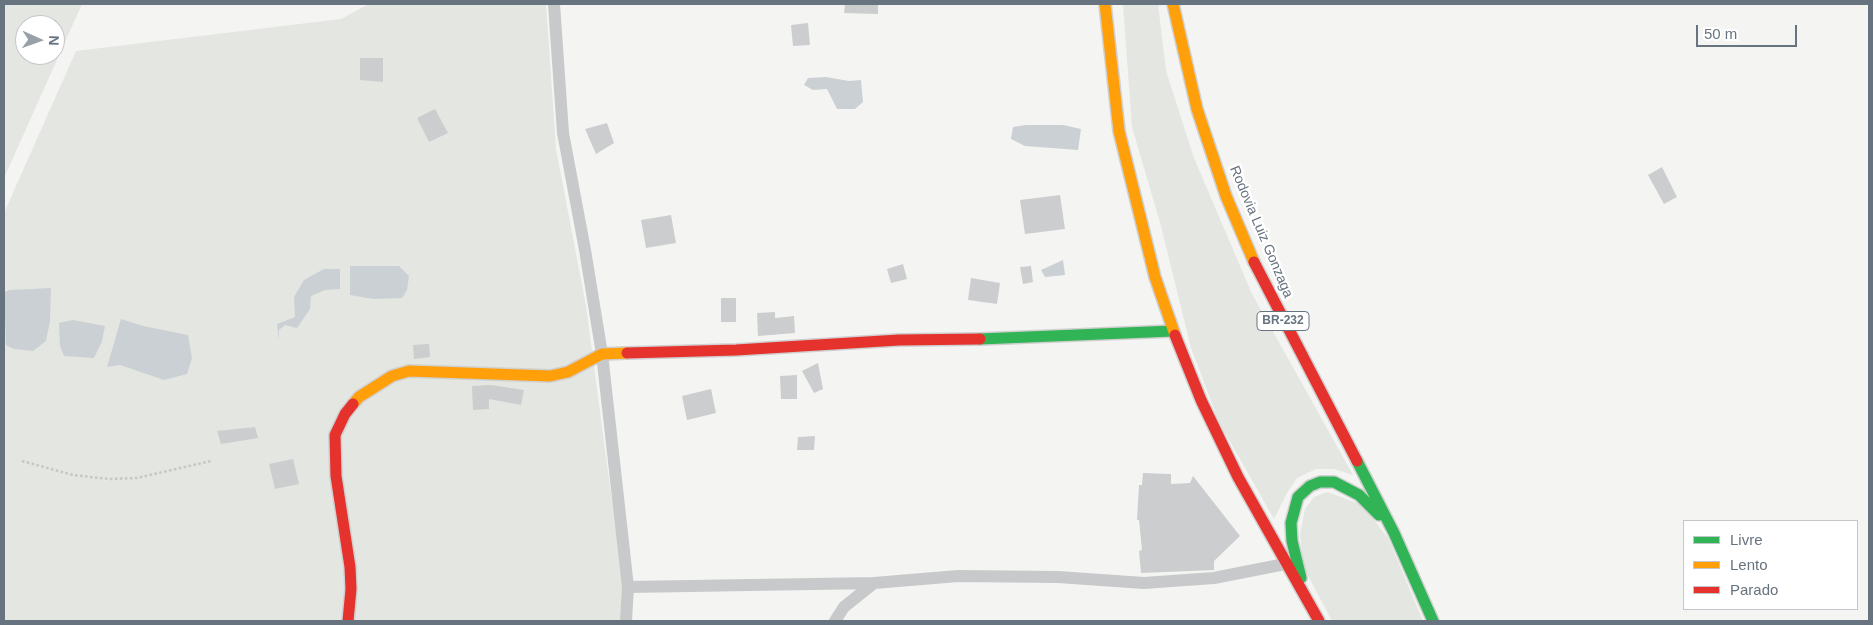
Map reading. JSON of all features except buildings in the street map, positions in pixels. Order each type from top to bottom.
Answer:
[{"type":"main road","points":[[1105,4],[1120,131],[1154,277],[1173,331],[1213,425],[1284,564],[1304,593],[1318,621]]},
{"type":"main road","name":"Rodovia Luiz Gonzaga","points":[[1173,4],[1184,60],[1197,109],[1226,196],[1261,278],[1394,533],[1433,621]]},
{"type":"main road","points":[[348,621],[351,589],[350,567],[336,476],[335,435],[345,414],[359,397],[392,376],[409,371],[426,370],[516,376],[550,376],[568,372],[602,354],[736,350],[900,340],[1010,338],[1173,331]]},
{"type":"main road","points":[[1304,593],[1292,541],[1291,523],[1298,496],[1310,486],[1320,482],[1334,482],[1346,487],[1372,507],[1394,533]]},
{"type":"street","points":[[554,4],[563,133],[602,354],[628,587],[626,621]]},
{"type":"street","points":[[628,587],[874,583],[967,576],[1058,578],[1144,583],[1214,578],[1284,564]]},
{"type":"street","points":[[836,621],[844,607],[874,583]]},
{"type":"path","points":[[22,461],[73,475],[137,478],[211,461]]},
{"type":"shaded area","points":[[4,4],[82,4],[65,42],[65,15],[15,15],[15,65],[55,65],[4,178]]},
{"type":"shaded area","points":[[369,4],[546,4],[556,149],[586,306],[630,621],[4,621],[4,213],[76,51],[341,19]]},
{"type":"shaded area","points":[[1123,4],[1158,4],[1166,71],[1194,158],[1252,294],[1353,475],[1334,469],[1316,469],[1297,478],[1274,519],[1219,422],[1191,348],[1161,226],[1132,127]]},
{"type":"shaded area","points":[[826,77],[849,81],[861,80],[863,102],[855,109],[837,109],[827,89],[813,90],[804,85],[808,78]]},
{"type":"shaded area","points":[[1063,125],[1081,129],[1078,150],[1025,146],[1011,139],[1013,127]]},
{"type":"shaded area","points":[[1063,260],[1065,275],[1045,277],[1041,270]]},
{"type":"shaded area","points":[[350,266],[399,266],[409,276],[407,290],[402,298],[373,299],[350,295]]},
{"type":"shaded area","points":[[324,269],[340,269],[340,289],[325,290],[311,296],[310,309],[297,328],[285,325],[279,330],[279,340],[277,324],[295,317],[294,297],[304,280]]},
{"type":"shaded area","points":[[51,288],[50,321],[46,341],[33,351],[14,349],[6,345],[4,292]]},
{"type":"shaded area","points":[[121,319],[143,326],[188,335],[192,358],[187,374],[164,380],[120,365],[107,367]]},
{"type":"shaded area","points":[[73,320],[105,326],[102,341],[94,358],[64,356],[60,346],[59,323]]},
{"type":"shaded area","points":[[1328,492],[1362,505],[1388,538],[1423,621],[1332,621],[1303,566],[1300,534],[1305,509],[1314,497]]},
{"type":"traffic: fast","points":[[980,339],[1173,331]]},
{"type":"traffic: fast","points":[[1357,461],[1394,533],[1433,621]]},
{"type":"traffic: fast","points":[[1301,578],[1292,541],[1291,523],[1298,497],[1310,486],[1320,482],[1334,482],[1359,495],[1379,515]]},
{"type":"traffic: slow","points":[[1105,4],[1119,131],[1155,277],[1175,335]]},
{"type":"traffic: slow","points":[[1173,4],[1197,109],[1226,196],[1254,262]]},
{"type":"traffic: slow","points":[[353,404],[359,397],[392,376],[409,371],[550,376],[568,372],[602,354],[627,353]]},
{"type":"traffic: jam","points":[[1254,262],[1357,461]]},
{"type":"traffic: jam","points":[[1175,335],[1201,400],[1238,477],[1319,621]]},
{"type":"traffic: jam","points":[[627,353],[736,350],[899,340],[980,339]]},
{"type":"traffic: jam","points":[[348,621],[351,589],[350,567],[336,476],[335,435],[345,414],[353,404]]}]
